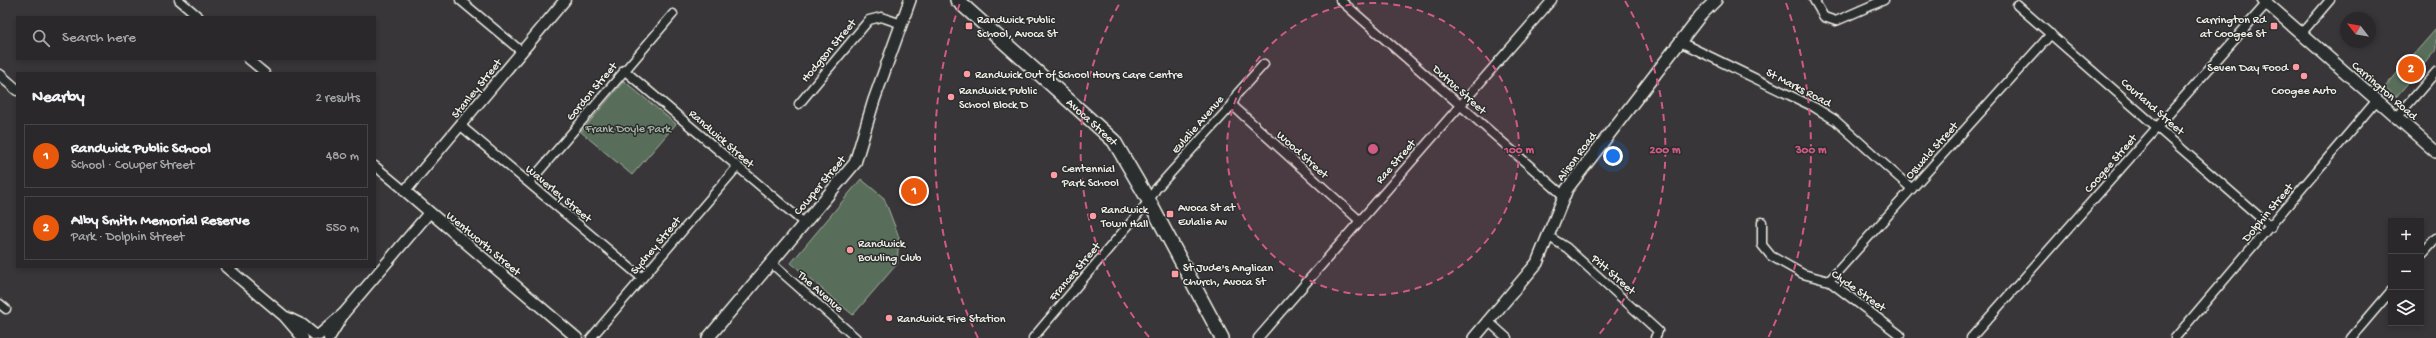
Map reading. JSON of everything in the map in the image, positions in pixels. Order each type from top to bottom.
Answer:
[{"type":"main road","name":"Cowper Street","points":[[708,338],[855,163],[874,100],[910,0]]},
{"type":"main road","name":"Avoca Street","points":[[957,0],[1110,135],[1125,157],[1222,338]]},
{"type":"main road","name":"Alison Road","points":[[1474,338],[1537,263],[1564,196],[1700,16],[1716,0]]},
{"type":"main road","name":"Carrington Road","points":[[2265,2],[2436,152]]},
{"type":"street","points":[[180,0],[198,16]]},
{"type":"street","points":[[460,0],[522,52]]},
{"type":"street","name":"Stanley Street","points":[[405,191],[565,0]]},
{"type":"street","name":"Dutruc Street","points":[[1340,0],[1564,196]]},
{"type":"street","name":"Rae Street","points":[[1258,338],[1359,220],[1552,0]]},
{"type":"street","points":[[1814,0],[1824,17],[1836,21],[1884,0]]},
{"type":"street","points":[[2301,34],[2330,0]]},
{"type":"street","name":"Coogee Street","points":[[1971,338],[2265,2]]},
{"type":"street","name":"Courland Street","points":[[2017,5],[2158,126],[2271,227]]},
{"type":"street","name":"Gordon Street","points":[[529,183],[673,14]]},
{"type":"street","name":"Hodgson Street","points":[[799,104],[869,20],[881,17],[902,24]]},
{"type":"street","name":"Oswald Street","points":[[1829,281],[2051,34]]},
{"type":"street","name":"St Marks Road","points":[[1680,42],[1824,113],[1834,120],[1912,190]]},
{"type":"street","points":[[249,60],[264,72]]},
{"type":"street","name":"Eulalie Avenue","points":[[1149,201],[1156,189],[1232,105],[1237,94],[1264,64]]},
{"type":"street","name":"Randwick Street","points":[[624,70],[804,223]]},
{"type":"street","points":[[2397,117],[2436,72]]},
{"type":"street","points":[[0,75],[16,89]]},
{"type":"street","name":"Dolphin Street","points":[[2178,337],[2377,100]]},
{"type":"street","name":"Wood Street","points":[[1232,105],[1359,220]]},
{"type":"street","name":"Waverley Street","points":[[461,126],[642,278]]},
{"type":"street","name":"Wentworth Street","points":[[376,167],[577,338]]},
{"type":"street","name":"Sydney Street","points":[[592,338],[737,167]]},
{"type":"street","name":"Frances Street","points":[[1034,338],[1149,201]]},
{"type":"street","points":[[284,316],[303,325],[317,336],[344,313],[429,213]]},
{"type":"street","name":"Clyde Street","points":[[1762,222],[1762,245],[1771,256],[1803,274],[1829,281],[1900,335]]},
{"type":"street","name":"Pitt Street","points":[[1548,236],[1567,248],[1640,313],[1656,328],[1656,337]]},
{"type":"street","points":[[2422,254],[2436,238]]},
{"type":"street","name":"The Avenue","points":[[771,263],[856,338]]},
{"type":"street","points":[[227,268],[284,316],[302,338]]},
{"type":"street","points":[[2351,338],[2388,295]]},
{"type":"street","points":[[329,338],[344,313]]},
{"type":"street","points":[[1488,321],[1507,338]]},
{"type":"green space","points":[[2436,29],[2436,50],[2396,97],[2385,87]]},
{"type":"green space","name":"Frank Doyle Park","points":[[624,81],[676,124],[632,175],[581,132]]},
{"type":"green space","name":"Randwick Bowling Club","points":[[861,179],[884,198],[899,237],[897,264],[853,315],[791,263]]},
{"type":"place","name":"Randwick Public School, Avoca St","points":[[969,26]]},
{"type":"place","name":"Carrington Rd at Coogee St","points":[[2274,26]]},
{"type":"place","name":"Seven Day Food","points":[[2296,67]]},
{"type":"place","name":"Alby Smith Memorial Reserve","points":[[2411,69]]},
{"type":"place","name":"Randwick Out of School Hours Care Centre","points":[[967,74]]},
{"type":"place","name":"Coogee Auto","points":[[2304,76]]},
{"type":"place","name":"Randwick Public School Block D","points":[[951,97]]},
{"type":"place","name":"Centennial Park School","points":[[1054,175]]},
{"type":"place","name":"Randwick Public School","points":[[914,191]]},
{"type":"place","name":"Avoca St at Eulalie Av","points":[[1170,214]]},
{"type":"place","name":"Randwick Town Hall","points":[[1093,216]]},
{"type":"place","name":"Randwick Bowling Club","points":[[850,250]]},
{"type":"place","name":"St Jude's Anglican Church, Avoca St","points":[[1175,274]]},
{"type":"place","name":"Randwick Fire Station","points":[[889,318]]}]
